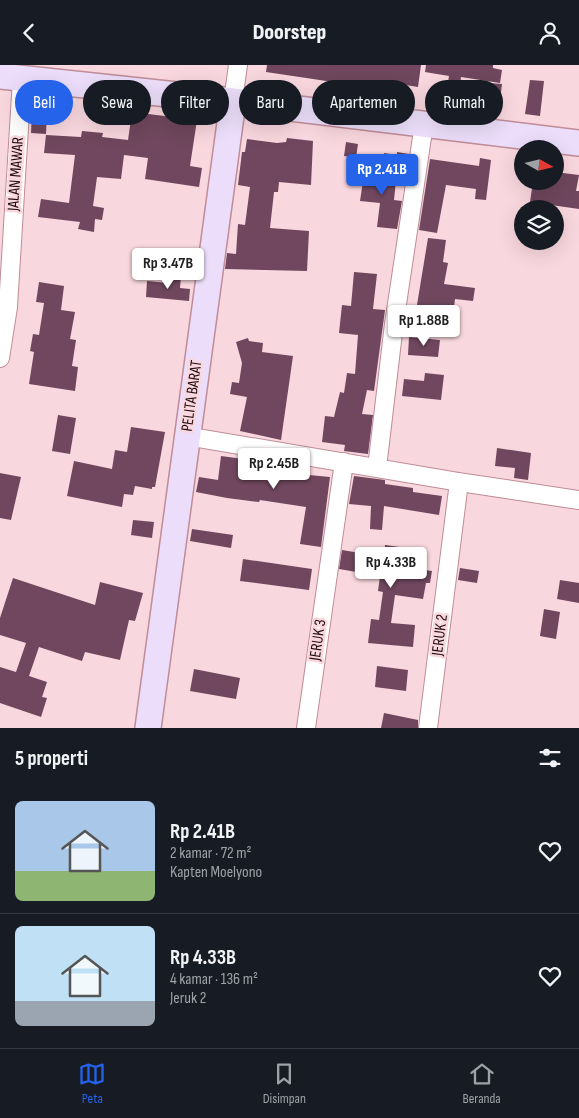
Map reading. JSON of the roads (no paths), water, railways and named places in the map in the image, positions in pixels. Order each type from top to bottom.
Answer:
[{"type":"street","name":"PELITA BARAT","points":[[148,728],[186,436],[238,65]]},
{"type":"street","points":[[11,77],[234,101],[579,143]]},
{"type":"street","name":"JALAN MAWAR","points":[[0,358],[8,307],[11,77]]},
{"type":"street","points":[[377,468],[394,324],[424,124]]},
{"type":"street","points":[[186,436],[459,482],[579,500]]},
{"type":"street","name":"JERUK 3","points":[[306,728],[344,462]]},
{"type":"street","name":"JERUK 2","points":[[428,728],[459,482]]}]
